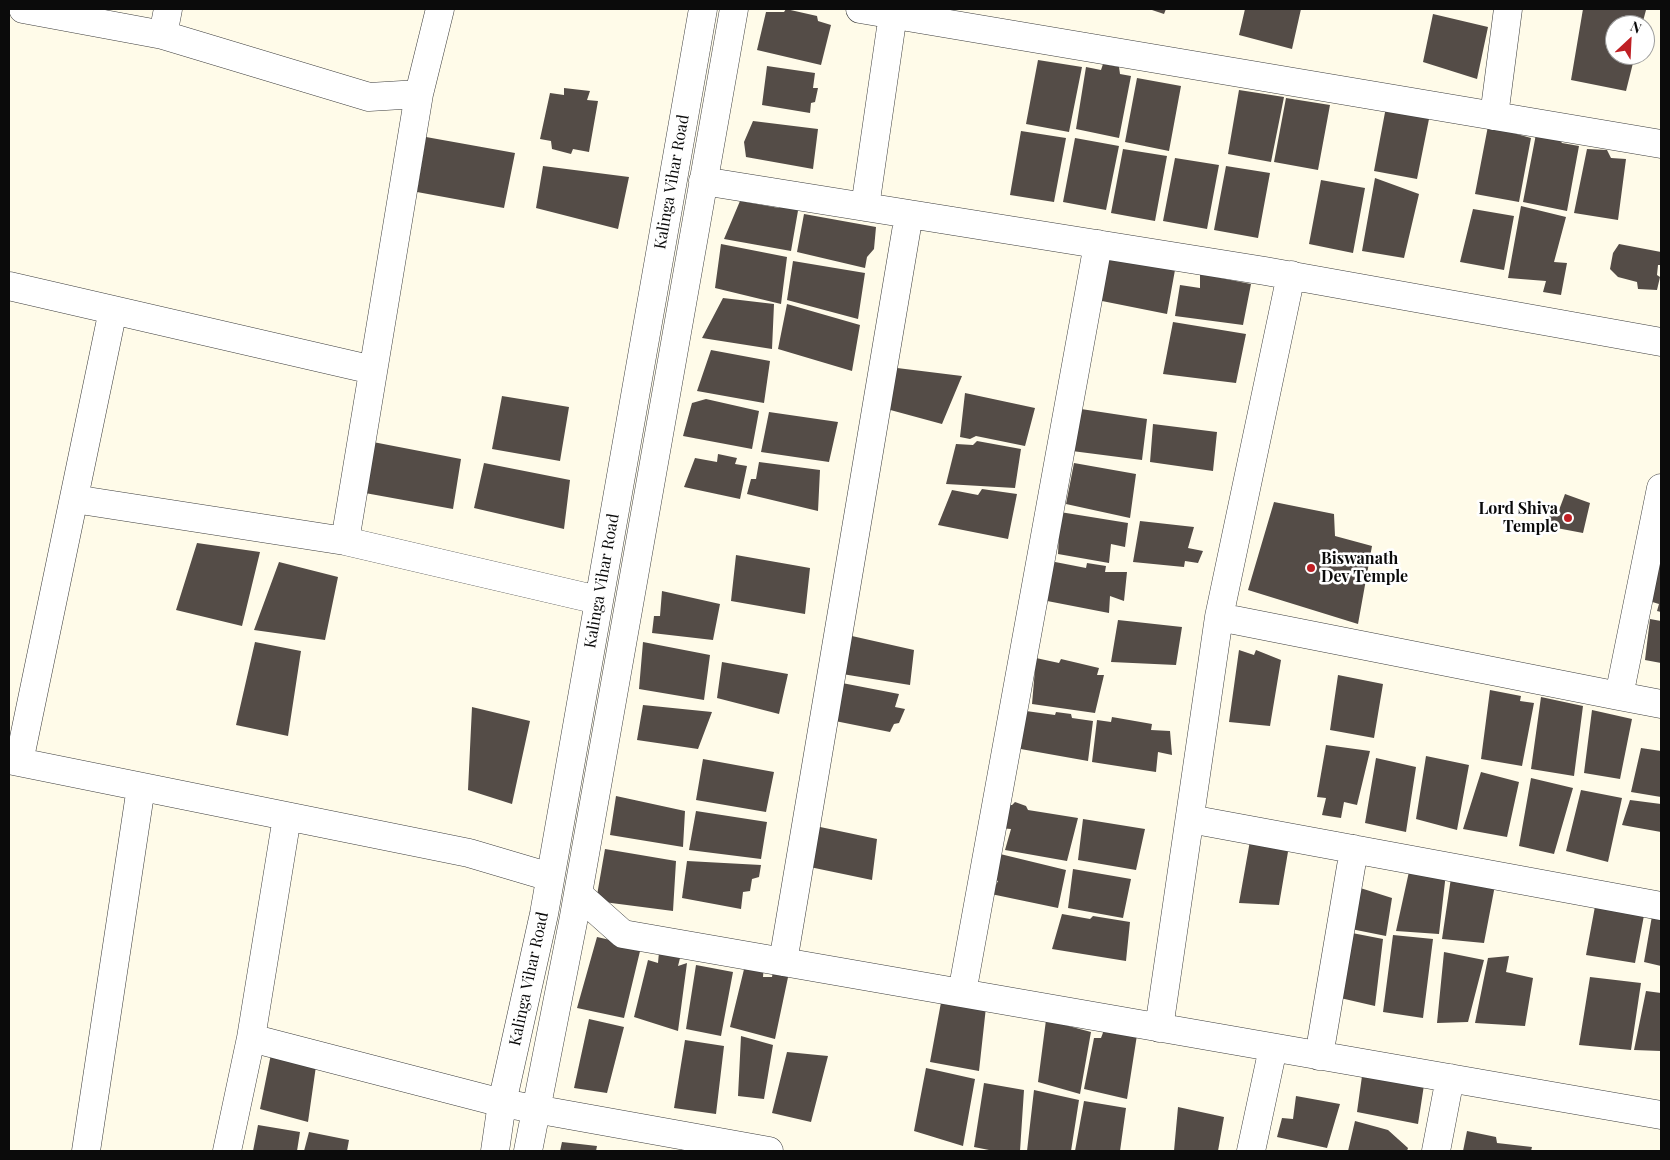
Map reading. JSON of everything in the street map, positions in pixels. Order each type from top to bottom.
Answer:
[{"type":"street","points":[[23,9],[163,35],[369,97],[420,94]]},
{"type":"street","points":[[163,35],[168,9]]},
{"type":"street","points":[[345,541],[420,94],[440,9]]},
{"type":"street","name":"Kalinga Vihar Road","points":[[495,1151],[502,1103],[544,914],[704,9]]},
{"type":"street","name":"Kalinga Vihar Road","points":[[528,1151],[578,894],[734,9]]},
{"type":"street","points":[[860,9],[1661,144]]},
{"type":"street","points":[[1494,116],[1508,9]]},
{"type":"street","points":[[865,207],[893,14]]},
{"type":"street","points":[[703,181],[1291,275],[1661,342]]},
{"type":"street","points":[[783,962],[909,214]]},
{"type":"street","points":[[962,993],[1098,244]]},
{"type":"street","points":[[1159,1028],[1219,617],[1291,275]]},
{"type":"street","points":[[9,286],[373,370]]},
{"type":"street","points":[[113,310],[74,499],[14,761],[469,853],[552,866],[583,860]]},
{"type":"street","points":[[1619,696],[1661,488]]},
{"type":"street","points":[[74,499],[345,541],[598,600]]},
{"type":"street","points":[[1219,617],[1661,704]]},
{"type":"street","points":[[86,1151],[140,787]]},
{"type":"street","points":[[227,1151],[251,1038],[288,817]]},
{"type":"street","points":[[1190,819],[1661,906]]},
{"type":"street","points":[[1320,1056],[1354,849]]},
{"type":"street","points":[[578,894],[623,934],[1661,1115]]},
{"type":"street","points":[[544,914],[572,923]]},
{"type":"street","points":[[251,1038],[502,1103],[769,1151]]},
{"type":"street","points":[[1251,1151],[1273,1048]]},
{"type":"street","points":[[1436,1151],[1450,1078]]},
{"type":"building","points":[[786,9],[817,16],[818,21],[831,25],[821,65],[757,50],[766,12],[784,12]]},
{"type":"building","points":[[1149,9],[1166,9],[1164,14]]},
{"type":"building","points":[[1245,9],[1301,9],[1292,49],[1239,35]]},
{"type":"building","points":[[1583,9],[1646,10],[1645,15],[1605,15],[1605,65],[1632,65],[1626,91],[1571,80]]},
{"type":"building","points":[[1433,14],[1488,27],[1477,79],[1423,62]]},
{"type":"building","points":[[1038,60],[1082,67],[1069,132],[1026,124]]},
{"type":"building","points":[[1103,64],[1119,67],[1120,74],[1131,76],[1119,138],[1076,129],[1086,67],[1101,70]]},
{"type":"building","points":[[767,66],[815,73],[813,88],[818,88],[815,102],[811,103],[810,113],[762,105]]},
{"type":"building","points":[[1137,78],[1181,86],[1169,151],[1125,142]]},
{"type":"building","points":[[564,88],[590,91],[587,100],[598,101],[589,152],[573,149],[571,154],[552,149],[551,141],[540,139],[550,93],[564,95]]},
{"type":"building","points":[[1239,90],[1284,97],[1271,162],[1228,154]]},
{"type":"building","points":[[1286,98],[1330,105],[1318,170],[1274,162]]},
{"type":"building","points":[[1386,107],[1430,114],[1417,179],[1374,171]]},
{"type":"building","points":[[753,121],[818,129],[813,169],[746,157],[744,142]]},
{"type":"building","points":[[1488,126],[1531,138],[1519,202],[1475,194]]},
{"type":"building","points":[[1021,131],[1066,138],[1054,202],[1010,195]]},
{"type":"building","points":[[1536,134],[1556,135],[1562,143],[1579,146],[1567,211],[1523,202]]},
{"type":"building","points":[[426,137],[515,153],[504,208],[417,192]]},
{"type":"building","points":[[1075,138],[1119,146],[1106,210],[1063,202]]},
{"type":"building","points":[[1123,149],[1167,156],[1155,221],[1111,213]]},
{"type":"building","points":[[1587,149],[1607,150],[1611,158],[1626,159],[1618,220],[1574,213]]},
{"type":"building","points":[[1175,158],[1219,165],[1207,229],[1163,221]]},
{"type":"building","points":[[543,166],[629,177],[618,229],[536,208]]},
{"type":"building","points":[[1226,166],[1270,173],[1258,238],[1214,230]]},
{"type":"building","points":[[1375,178],[1419,194],[1404,258],[1362,251]]},
{"type":"building","points":[[1321,180],[1365,188],[1353,253],[1309,244]]},
{"type":"building","points":[[740,201],[779,208],[780,203],[799,205],[791,251],[724,239]]},
{"type":"building","points":[[1521,206],[1566,217],[1554,262],[1567,263],[1561,295],[1543,292],[1546,281],[1508,278]]},
{"type":"building","points":[[1473,209],[1514,216],[1504,270],[1460,262]]},
{"type":"building","points":[[804,214],[876,227],[874,249],[867,257],[865,268],[797,252]]},
{"type":"building","points":[[721,244],[787,257],[781,304],[715,288]]},
{"type":"building","points":[[1619,244],[1661,252],[1661,265],[1658,265],[1657,275],[1660,277],[1657,290],[1638,289],[1637,282],[1618,277],[1610,269],[1613,253]]},
{"type":"building","points":[[1104,257],[1175,270],[1167,314],[1097,300]]},
{"type":"building","points":[[793,261],[865,273],[858,319],[787,300]]},
{"type":"building","points":[[1200,274],[1251,284],[1243,325],[1175,316],[1180,285],[1200,288]]},
{"type":"building","points":[[723,298],[774,304],[772,349],[702,338]]},
{"type":"building","points":[[787,304],[860,325],[852,371],[778,349]]},
{"type":"building","points":[[1173,322],[1246,334],[1236,383],[1163,374]]},
{"type":"building","points":[[711,350],[770,361],[764,403],[697,391]]},
{"type":"building","points":[[889,367],[962,376],[942,424],[883,408]]},
{"type":"building","points":[[965,393],[1035,408],[1025,446],[976,436],[970,439],[960,437]]},
{"type":"building","points":[[502,396],[569,407],[560,461],[492,449]]},
{"type":"building","points":[[706,399],[759,411],[752,449],[683,436],[692,403]]},
{"type":"building","points":[[1081,409],[1147,419],[1142,460],[1072,451]]},
{"type":"building","points":[[769,412],[838,422],[829,462],[761,452]]},
{"type":"building","points":[[1153,424],[1217,432],[1213,471],[1150,462]]},
{"type":"building","points":[[977,441],[1021,449],[1015,488],[946,484],[956,444],[973,445]]},
{"type":"building","points":[[373,442],[461,459],[453,509],[365,493]]},
{"type":"building","points":[[718,454],[737,458],[735,464],[747,466],[740,499],[684,487],[695,458],[717,462]]},
{"type":"building","points":[[759,462],[820,470],[818,511],[747,494],[751,479],[756,479]]},
{"type":"building","points":[[484,463],[570,480],[564,529],[474,508]]},
{"type":"building","points":[[1074,463],[1136,474],[1130,518],[1066,504]]},
{"type":"building","points":[[982,489],[1017,494],[1008,539],[938,525],[952,490],[978,495]]},
{"type":"building","name":"Lord Shiva Temple","points":[[1565,494],[1590,503],[1583,533],[1546,526],[1553,506],[1559,510]]},
{"type":"building","name":"Biswanath Dev Temple","points":[[1274,502],[1334,514],[1335,536],[1372,546],[1358,624],[1248,590]]},
{"type":"building","points":[[1060,512],[1128,523],[1125,547],[1111,544],[1109,563],[1058,554]]},
{"type":"building","points":[[1140,521],[1194,527],[1188,548],[1203,551],[1198,563],[1185,561],[1184,567],[1133,562]]},
{"type":"building","points":[[197,543],[260,552],[242,626],[176,610]]},
{"type":"building","points":[[736,555],[810,568],[805,614],[731,601]]},
{"type":"building","points":[[1050,561],[1086,568],[1087,563],[1106,566],[1105,572],[1127,572],[1124,601],[1110,596],[1109,613],[1042,600]]},
{"type":"building","points":[[279,562],[338,577],[325,640],[254,630]]},
{"type":"building","points":[[1655,562],[1661,564],[1661,612],[1657,611],[1659,604],[1649,601]]},
{"type":"building","points":[[662,591],[720,604],[713,640],[652,633],[654,616],[660,616]]},
{"type":"building","points":[[1650,619],[1661,621],[1661,663],[1645,660]]},
{"type":"building","points":[[1118,620],[1182,627],[1176,665],[1111,662]]},
{"type":"building","points":[[843,634],[914,650],[910,685],[836,673]]},
{"type":"building","points":[[255,642],[301,651],[288,736],[236,725]]},
{"type":"building","points":[[643,642],[710,655],[704,700],[639,689]]},
{"type":"building","points":[[1239,650],[1254,655],[1256,650],[1281,660],[1270,726],[1229,722]]},
{"type":"building","points":[[1036,658],[1059,663],[1061,659],[1099,668],[1097,675],[1104,675],[1095,713],[1032,704]]},
{"type":"building","points":[[722,662],[788,674],[779,714],[717,698]]},
{"type":"building","points":[[1338,675],[1383,684],[1374,738],[1330,730]]},
{"type":"building","points":[[842,683],[899,694],[895,707],[905,709],[899,723],[894,724],[890,732],[830,720]]},
{"type":"building","points":[[1490,690],[1521,696],[1520,701],[1534,703],[1522,766],[1481,759]]},
{"type":"building","points":[[1541,697],[1583,706],[1574,776],[1531,769]]},
{"type":"building","points":[[643,705],[712,712],[698,749],[637,740]]},
{"type":"building","points":[[472,707],[530,721],[512,804],[468,790]]},
{"type":"building","points":[[1592,710],[1632,719],[1620,779],[1584,773]]},
{"type":"building","points":[[1026,711],[1055,715],[1056,712],[1071,714],[1072,718],[1093,721],[1088,761],[1015,748]]},
{"type":"building","points":[[1112,717],[1152,724],[1151,730],[1170,731],[1172,755],[1158,752],[1156,772],[1092,762],[1097,720],[1111,722]]},
{"type":"building","points":[[1326,745],[1370,751],[1357,805],[1344,802],[1341,818],[1322,815],[1326,798],[1317,797]]},
{"type":"building","points":[[1641,748],[1661,751],[1661,797],[1631,792]]},
{"type":"building","points":[[1426,756],[1469,765],[1457,830],[1416,819]]},
{"type":"building","points":[[1376,758],[1416,767],[1406,832],[1365,823]]},
{"type":"building","points":[[703,759],[774,772],[766,812],[696,800]]},
{"type":"building","points":[[1481,772],[1519,782],[1507,837],[1463,829]]},
{"type":"building","points":[[1531,778],[1573,788],[1554,854],[1519,846]]},
{"type":"building","points":[[1581,790],[1622,798],[1608,862],[1566,851]]},
{"type":"building","points":[[616,796],[685,811],[683,847],[610,835]]},
{"type":"building","points":[[1630,800],[1661,804],[1661,832],[1622,825]]},
{"type":"building","points":[[1015,802],[1026,806],[1028,810],[1078,818],[1067,861],[1005,850],[1011,829],[999,828],[1005,805],[1012,805]]},
{"type":"building","points":[[696,811],[767,822],[761,859],[689,850]]},
{"type":"building","points":[[1083,819],[1145,829],[1136,870],[1078,860]]},
{"type":"building","points":[[806,824],[877,839],[872,880],[805,866]]},
{"type":"building","points":[[1251,835],[1290,840],[1279,905],[1239,903]]},
{"type":"building","points":[[605,849],[676,861],[673,911],[596,901]]},
{"type":"building","points":[[996,853],[1066,870],[1058,908],[991,894],[998,881],[989,878]]},
{"type":"building","points":[[687,861],[761,865],[759,877],[752,879],[750,891],[743,892],[741,909],[682,898]]},
{"type":"building","points":[[1410,867],[1446,873],[1439,934],[1396,931]]},
{"type":"building","points":[[1073,869],[1131,879],[1123,918],[1068,908]]},
{"type":"building","points":[[1452,871],[1496,880],[1484,943],[1442,939]]},
{"type":"building","points":[[1354,886],[1392,898],[1386,936],[1346,928]]},
{"type":"building","points":[[1596,901],[1645,910],[1635,963],[1586,955]]},
{"type":"building","points":[[1653,910],[1661,912],[1661,966],[1644,962]]},
{"type":"building","points":[[1062,914],[1090,919],[1093,916],[1130,922],[1126,961],[1052,949]]},
{"type":"building","points":[[1347,932],[1383,939],[1375,1006],[1336,997]]},
{"type":"building","points":[[1393,935],[1433,939],[1423,1018],[1383,1012]]},
{"type":"building","points":[[597,937],[641,947],[624,1018],[577,1008]]},
{"type":"building","points":[[659,952],[681,954],[678,966],[687,963],[678,1031],[634,1017],[648,960],[658,963]]},
{"type":"building","points":[[1444,952],[1484,960],[1468,1022],[1437,1023]]},
{"type":"building","points":[[1509,956],[1506,972],[1533,978],[1525,1026],[1475,1023],[1488,958]]},
{"type":"building","points":[[746,961],[764,964],[763,977],[772,977],[774,965],[791,963],[775,1039],[730,1027]]},
{"type":"building","points":[[696,965],[733,972],[721,1036],[686,1029]]},
{"type":"building","points":[[1590,977],[1641,983],[1631,1050],[1579,1045]]},
{"type":"building","points":[[1646,991],[1661,993],[1661,1051],[1634,1050]]},
{"type":"building","points":[[942,997],[986,1007],[979,1071],[930,1062]]},
{"type":"building","points":[[589,1019],[624,1027],[607,1093],[574,1088]]},
{"type":"building","points":[[1046,1020],[1091,1032],[1080,1094],[1038,1082]]},
{"type":"building","points":[[1104,1030],[1137,1035],[1127,1099],[1084,1089],[1094,1038],[1101,1038]]},
{"type":"building","points":[[741,1036],[773,1045],[764,1099],[738,1096]]},
{"type":"building","points":[[685,1040],[724,1046],[716,1114],[674,1108]]},
{"type":"building","points":[[272,1049],[317,1059],[308,1122],[260,1109]]},
{"type":"building","points":[[787,1052],[828,1056],[811,1122],[772,1113]]},
{"type":"building","points":[[926,1068],[975,1079],[963,1146],[914,1131]]},
{"type":"building","points":[[1362,1076],[1424,1085],[1418,1124],[1357,1112]]},
{"type":"building","points":[[984,1083],[1024,1090],[1020,1151],[994,1151],[974,1147]]},
{"type":"building","points":[[1034,1090],[1079,1100],[1071,1151],[1027,1151]]},
{"type":"building","points":[[1296,1096],[1340,1104],[1327,1148],[1277,1137],[1282,1118],[1293,1119]]},
{"type":"building","points":[[1084,1101],[1126,1108],[1120,1151],[1075,1151]]},
{"type":"building","points":[[1178,1107],[1224,1117],[1218,1151],[1174,1151]]},
{"type":"building","points":[[1355,1121],[1388,1130],[1408,1148],[1407,1151],[1348,1151]]},
{"type":"building","points":[[258,1125],[300,1132],[297,1151],[253,1151]]},
{"type":"building","points":[[1467,1131],[1496,1137],[1497,1143],[1532,1147],[1531,1151],[1463,1151]]},
{"type":"building","points":[[309,1132],[349,1140],[347,1151],[304,1151]]},
{"type":"building","points":[[562,1142],[597,1146],[596,1151],[560,1151]]},
{"type":"place","name":"Lord Shiva Temple","points":[[1568,518]]},
{"type":"place","name":"Biswanath Dev Temple","points":[[1311,568]]}]
